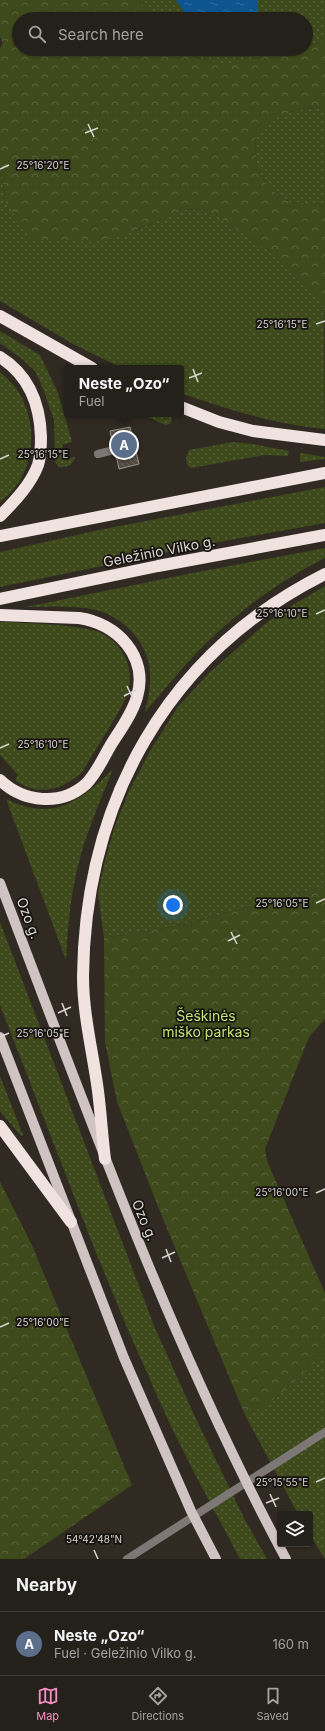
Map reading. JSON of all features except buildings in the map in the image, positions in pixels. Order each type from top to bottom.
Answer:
[{"type":"highway","points":[[0,316],[87,365]]},
{"type":"highway","points":[[0,357],[23,376],[35,399],[40,422],[41,445],[39,462],[33,476],[10,506],[0,516]]},
{"type":"highway","points":[[184,408],[220,422],[253,431],[325,440]]},
{"type":"highway","points":[[0,536],[325,473]]},
{"type":"highway","name":"Geležinio Vilko g.","points":[[0,599],[158,566],[325,535]]},
{"type":"highway","points":[[105,1159],[98,1091],[87,1029],[83,977],[85,935],[90,896],[98,858],[114,803],[139,748],[158,718],[185,681],[222,645],[269,607],[308,582],[325,574]]},
{"type":"highway","points":[[0,615],[79,618],[90,619],[100,623],[120,635],[127,643],[136,660],[139,678],[137,698],[126,720],[94,773],[86,783],[71,793],[61,797],[44,799],[22,795],[6,786],[0,780]]},
{"type":"highway","points":[[0,1126],[72,1222]]},
{"type":"main road","name":"Ozo g.","points":[[0,883],[105,1159],[190,1362],[257,1504],[286,1559]]},
{"type":"main road","points":[[0,1037],[124,1358],[191,1511],[216,1559]]},
{"type":"street","points":[[98,454],[114,450]]},
{"type":"street","points":[[126,1559],[325,1432]]},
{"type":"green space","points":[[0,0],[136,0],[149,12],[12,12],[12,56],[193,56],[214,62],[230,63],[258,56],[313,56],[313,45],[325,41],[325,107],[295,110],[268,121],[255,139],[257,167],[268,187],[289,202],[325,204],[325,329],[324,310],[314,291],[274,254],[216,215],[200,209],[184,210],[128,233],[96,242],[31,240],[6,202],[0,167],[0,49],[3,42],[0,37]]},
{"type":"green space","points":[[136,0],[176,0],[184,12],[149,12]]},
{"type":"green space","points":[[258,0],[325,0],[325,41],[313,45],[313,12],[258,11]]},
{"type":"green space","points":[[193,56],[260,56],[234,64],[219,64]]},
{"type":"green space","points":[[325,107],[325,204],[289,202],[268,187],[257,167],[255,139],[267,121],[295,110]]},
{"type":"green space","points":[[0,167],[6,202],[128,233],[184,210],[200,209],[216,215],[274,254],[314,291],[324,310],[325,429],[272,420],[186,395],[184,394],[184,365],[116,365],[73,344],[0,301]]},
{"type":"green space","points":[[0,331],[40,355],[58,393],[72,442],[62,445],[66,459],[75,457],[73,462],[69,465],[59,467],[55,462],[54,420],[35,371],[22,359],[0,343]]},
{"type":"green space","points":[[0,372],[16,388],[23,400],[31,427],[31,441],[30,455],[26,469],[11,492],[0,502]]},
{"type":"green space","points":[[148,417],[171,417],[172,418],[171,423],[166,425]]},
{"type":"green space","points":[[233,442],[289,451],[288,456],[265,455],[191,468],[187,465],[186,458],[189,450]]},
{"type":"green space","points":[[300,453],[325,457],[325,459],[300,462]]},
{"type":"green space","points":[[325,487],[325,523],[219,542],[0,587],[0,552],[104,529]]},
{"type":"green space","points":[[325,548],[325,558],[271,590],[221,629],[185,665],[145,712],[150,683],[149,662],[140,642],[125,625],[106,614],[88,608],[26,607],[193,573]]},
{"type":"green space","points":[[325,586],[325,886],[182,925],[104,938],[98,893],[105,861],[115,826],[129,791],[150,751],[177,708],[209,673],[265,624],[288,608]]},
{"type":"green space","points":[[0,622],[60,625],[96,631],[108,637],[115,643],[127,661],[130,681],[125,700],[82,772],[67,783],[58,787],[41,790],[23,785],[15,780],[18,775],[0,755]]},
{"type":"green space","points":[[113,769],[89,829],[75,878],[71,901],[66,960],[6,799],[23,806],[38,809],[65,805],[89,791]]},
{"type":"green space","name":"Šeškinės miško parkas","points":[[325,886],[325,1019],[309,1037],[265,1149],[267,1161],[325,1293],[325,1351],[298,1379],[278,1396],[257,1410],[245,1415],[161,1214],[117,1102],[105,1042],[104,938],[182,925]]},
{"type":"green space","points":[[0,922],[155,1328],[196,1419],[245,1520],[267,1559],[240,1559],[168,1420],[128,1330],[93,1245],[0,1005]]},
{"type":"green space","points":[[0,1076],[23,1135],[21,1136],[0,1111]]},
{"type":"green space","points":[[0,1182],[31,1243],[132,1485],[24,1559],[0,1559]]},
{"type":"green space","points":[[325,1351],[325,1559],[313,1540],[313,1511],[296,1511],[245,1415],[268,1403],[298,1379]]},
{"type":"water","points":[[176,0],[258,0],[258,12],[184,12]]},
{"type":"place","name":"Neste „Ozo“","points":[[124,445]]}]
